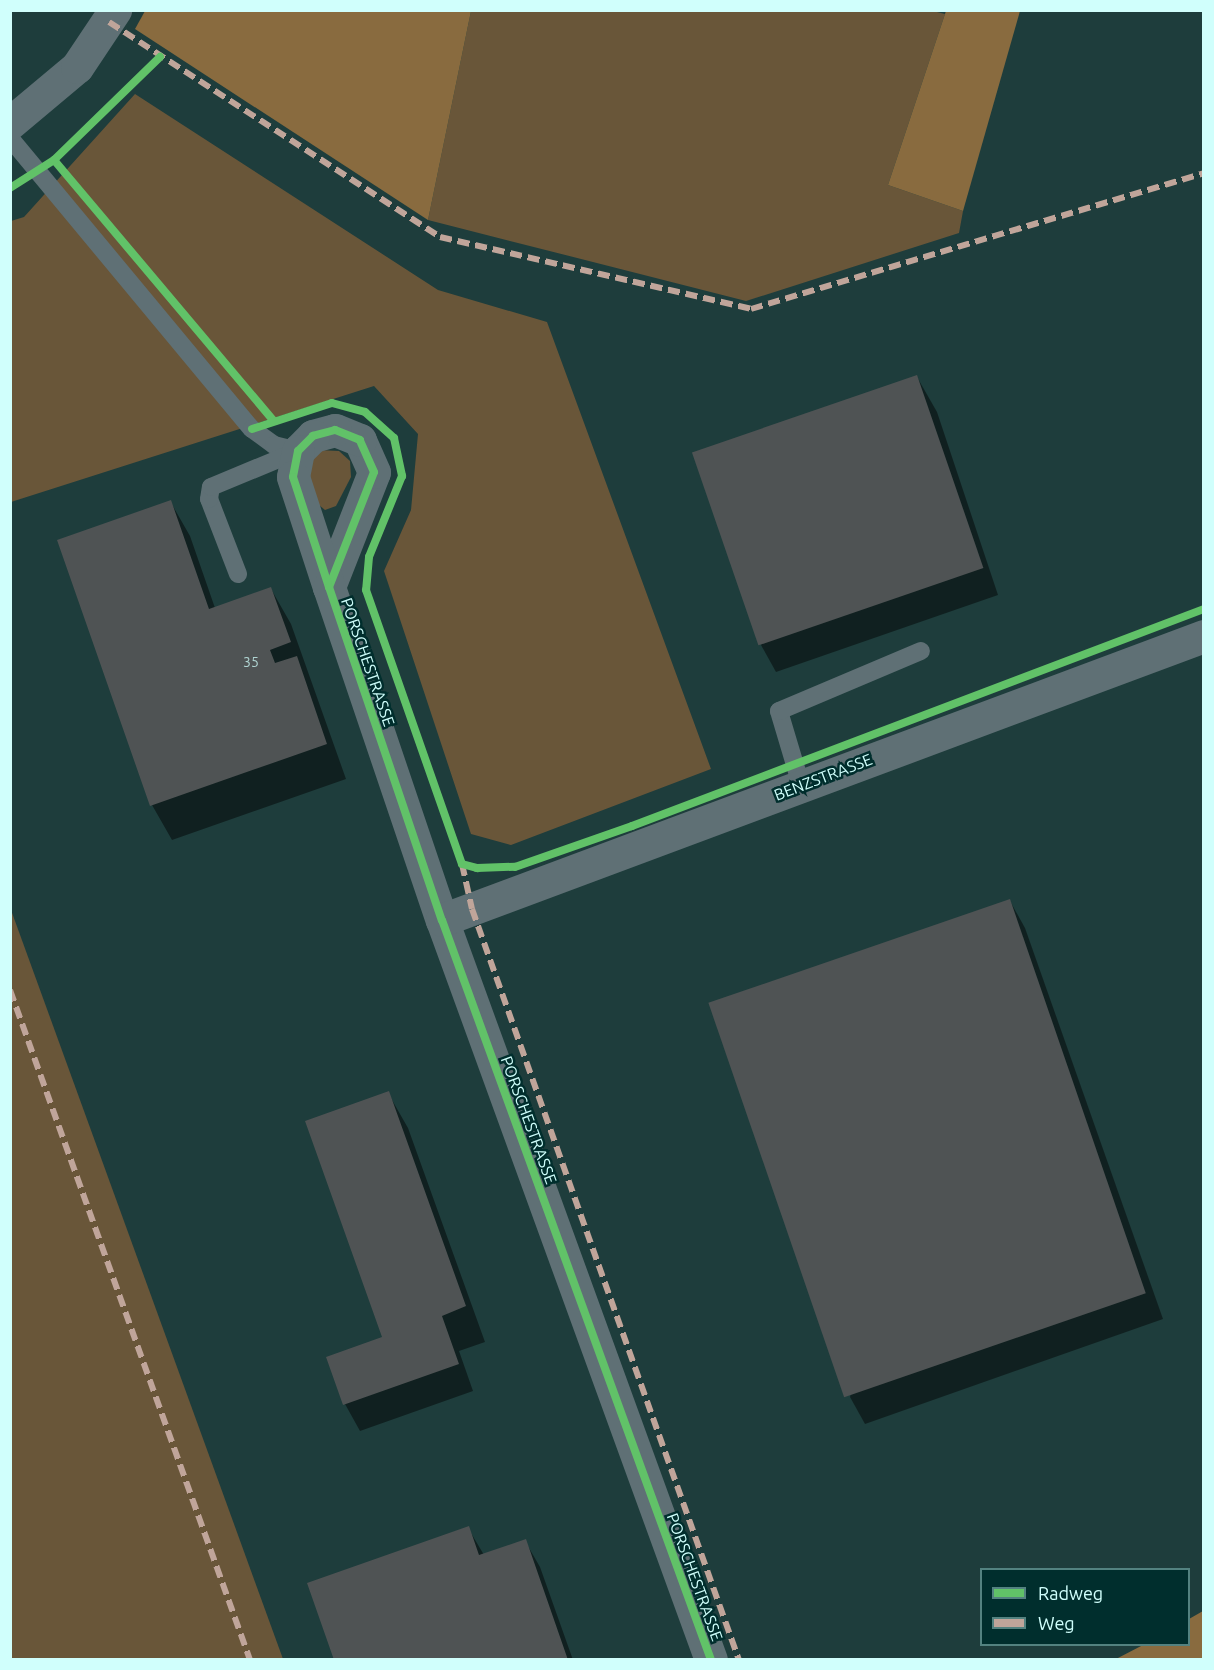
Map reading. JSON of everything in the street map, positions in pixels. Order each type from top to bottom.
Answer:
[{"type":"street","points":[[10,123],[77,67],[115,10]]},
{"type":"street","name":"PORSCHESTRASSE","points":[[329,587],[340,548],[367,495],[372,457],[353,434],[335,429],[313,436],[298,451],[293,477],[329,587],[442,921],[711,1659]]},
{"type":"street","name":"BENZSTRASSE","points":[[442,921],[1203,636]]},
{"type":"lane","points":[[10,138],[252,429],[274,445],[298,451]]},
{"type":"lane","points":[[238,574],[209,499],[211,487],[298,451]]},
{"type":"lane","points":[[801,785],[779,711],[921,651]]},
{"type":"path","points":[[54,160],[160,57]]},
{"type":"shaded area","points":[[929,10],[945,14],[888,185],[963,211],[959,233],[746,301],[428,220],[471,11]]},
{"type":"shaded area","points":[[145,11],[471,11],[428,220],[135,29]]},
{"type":"shaded area","points":[[946,11],[1020,11],[963,211],[888,185]]},
{"type":"shaded area","points":[[135,94],[438,290],[547,322],[711,769],[511,845],[471,834],[384,571],[411,510],[418,434],[374,386],[11,502],[11,221],[24,217]]},
{"type":"shaded area","points":[[318,450],[339,451],[350,461],[351,477],[336,506],[325,510],[313,500],[306,471]]},
{"type":"shaded area","points":[[11,910],[283,1659],[11,1659]]},
{"type":"shaded area","points":[[1203,1611],[1203,1659],[1116,1659],[1141,1646],[1190,1646],[1190,1618]]},
{"type":"building","points":[[917,375],[983,568],[758,645],[692,452]]},
{"type":"building","points":[[171,500],[209,609],[271,587],[291,642],[270,650],[275,663],[297,656],[327,744],[150,806],[57,540]]},
{"type":"building","points":[[1010,899],[1146,1293],[844,1397],[708,1003]]},
{"type":"building","points":[[389,1091],[466,1306],[442,1316],[459,1364],[343,1405],[326,1357],[382,1337],[305,1121]]},
{"type":"building","points":[[469,1526],[479,1555],[526,1539],[568,1660],[334,1660],[307,1583]]},
{"type":"marked path","points":[[109,22],[440,237],[751,309],[1204,173]]},
{"type":"marked path","points":[[462,864],[472,909],[739,1660]]},
{"type":"marked path","points":[[10,990],[250,1660]]},
{"type":"cycle path","points":[[10,188],[54,160],[160,57]]},
{"type":"cycle path","points":[[54,160],[274,421]]},
{"type":"cycle path","points":[[252,429],[332,403],[365,412],[394,438],[402,476],[369,557],[366,590],[462,864],[477,868],[515,867],[632,826],[1204,609]]},
{"type":"cycle path","points":[[329,587],[374,472],[360,440],[335,430],[313,436],[298,451],[293,477],[329,587],[442,920],[711,1660]]}]
